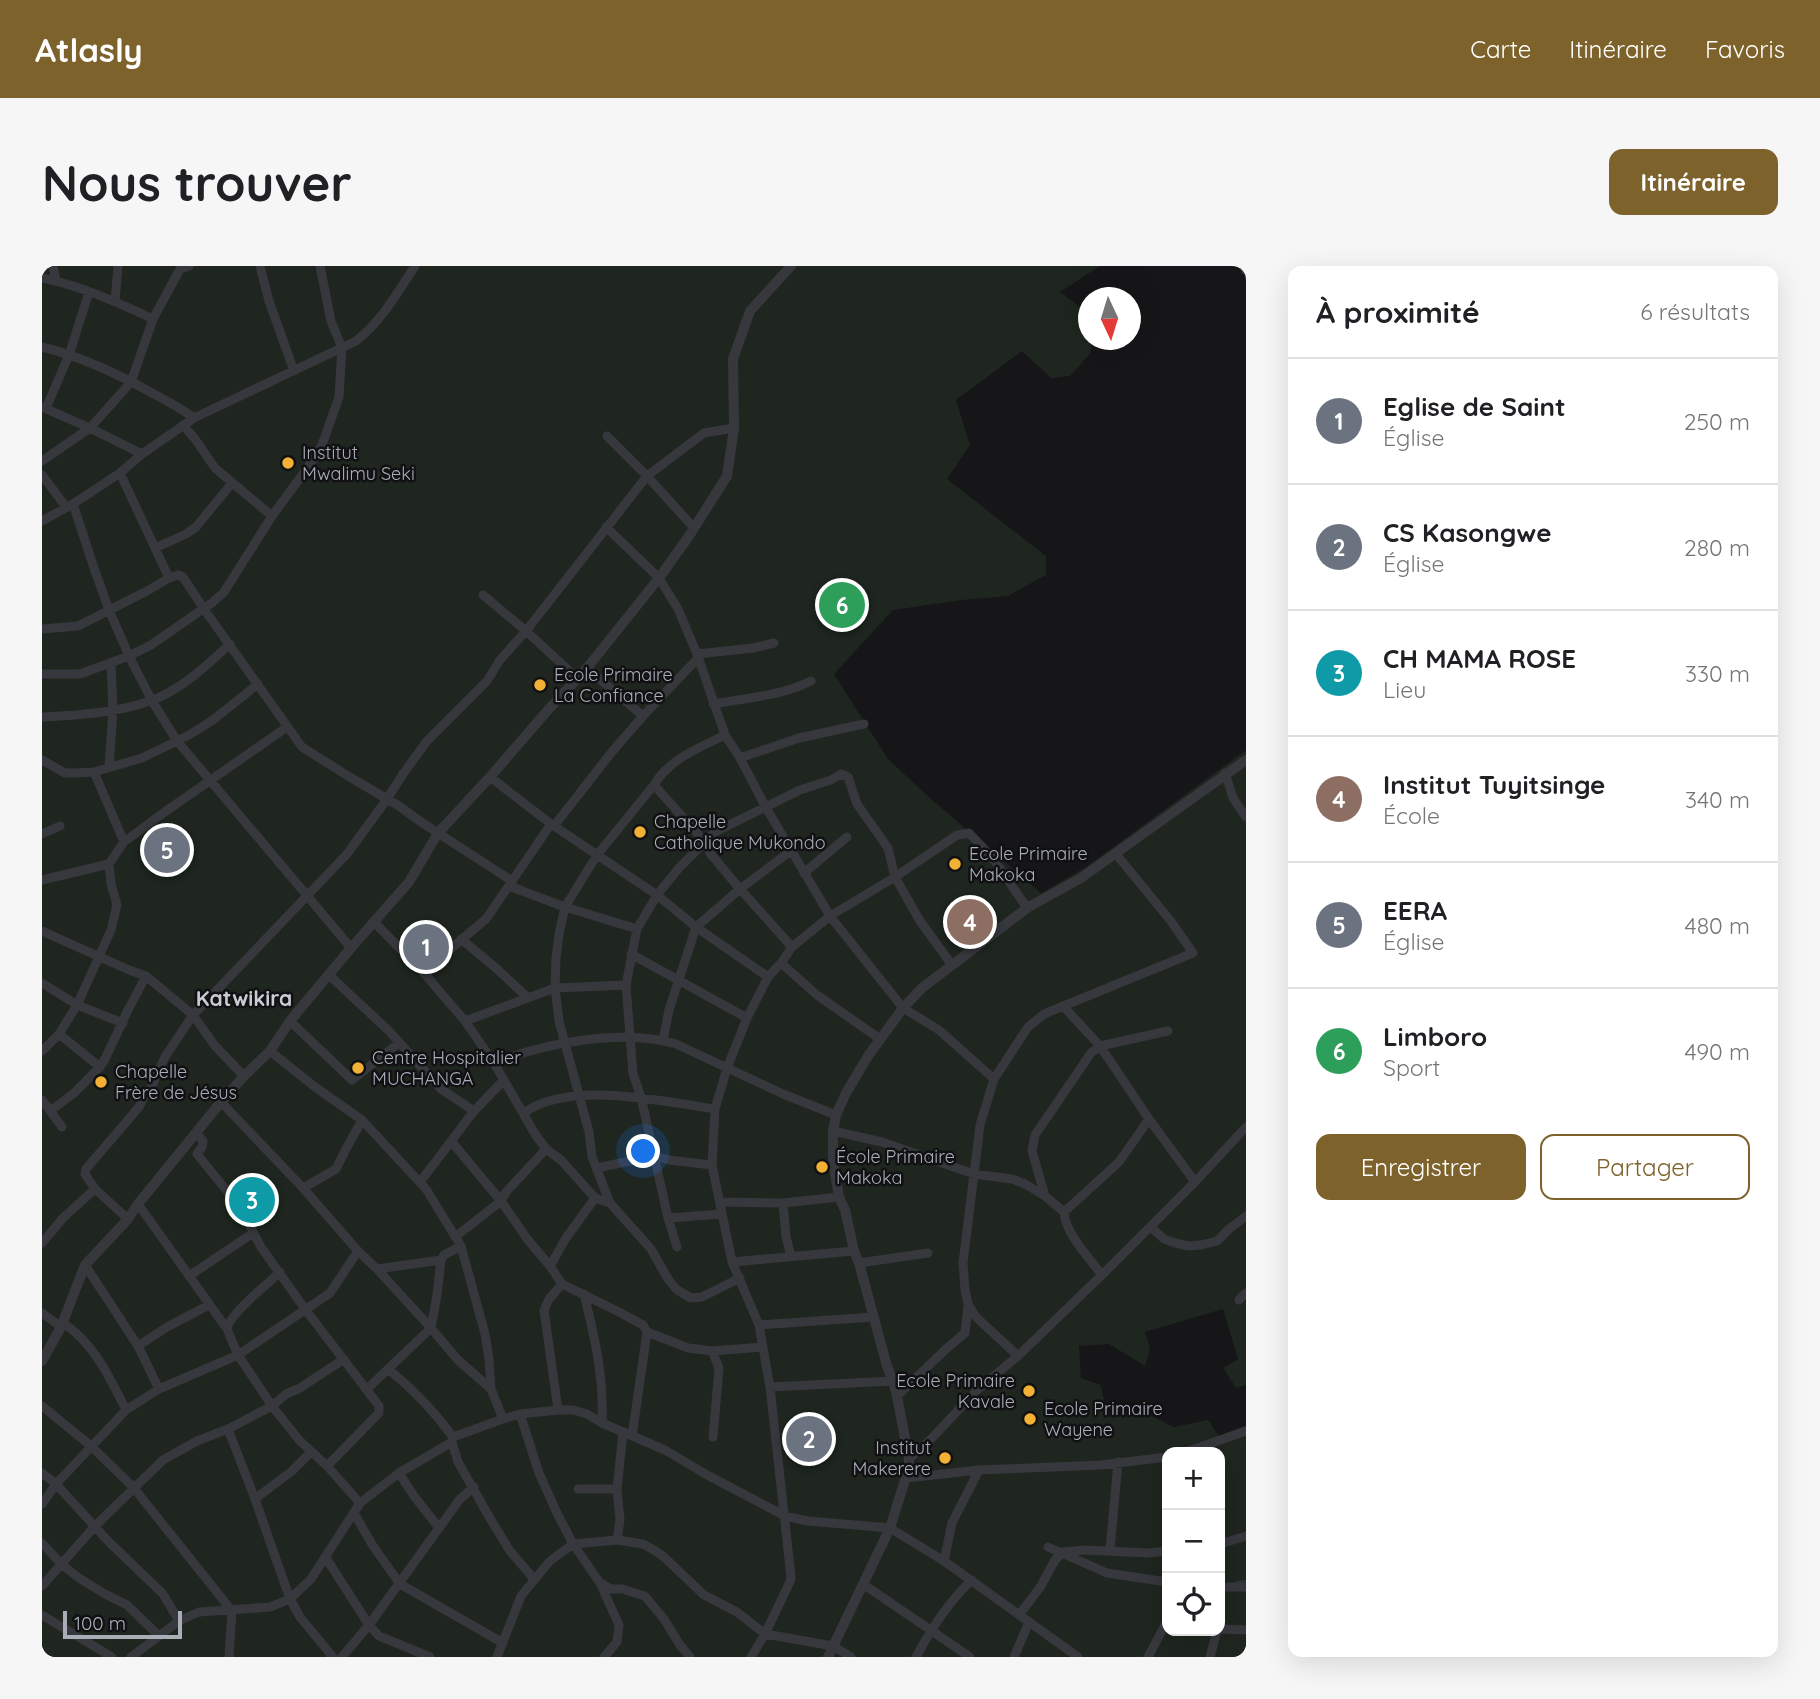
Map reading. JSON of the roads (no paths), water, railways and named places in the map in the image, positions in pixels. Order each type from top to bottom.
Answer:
[{"type":"street","points":[[52,266],[56,281]]},
{"type":"street","points":[[115,301],[118,266]]},
{"type":"street","points":[[260,266],[269,301],[294,371]]},
{"type":"street","points":[[42,674],[80,674],[130,656],[169,634],[224,592],[272,516],[322,445],[339,397],[342,348],[331,321],[320,266]]},
{"type":"street","points":[[42,521],[120,473],[142,454],[194,418],[356,341],[368,332],[415,266]]},
{"type":"street","points":[[42,1360],[62,1325],[85,1265],[128,1219],[221,1102],[270,1051],[290,1021],[410,882],[438,833],[587,668],[659,578],[694,528],[727,476],[734,428],[733,359],[750,311],[791,266]]},
{"type":"street","points":[[42,461],[90,428],[131,382],[153,319],[183,267]]},
{"type":"street","points":[[42,278],[115,301],[153,319]]},
{"type":"street","points":[[89,292],[69,355],[44,407],[142,454]]},
{"type":"street","points":[[42,347],[69,355],[131,382],[194,418]]},
{"type":"street","points":[[183,425],[215,468],[272,516]]},
{"type":"street","points":[[128,1219],[95,1189],[85,1174],[86,1169],[139,1107],[165,1057],[193,1015],[347,854],[427,741],[487,681],[500,660],[526,631],[647,476],[704,433],[734,428]]},
{"type":"street","points":[[607,436],[694,528]]},
{"type":"street","points":[[120,473],[169,578]]},
{"type":"street","points":[[42,475],[70,506],[109,610],[152,701],[177,741],[351,948]]},
{"type":"street","points":[[155,548],[195,527],[232,483]]},
{"type":"street","points":[[607,527],[659,578],[678,609],[698,656],[725,735],[830,916],[903,1008],[939,1030],[994,1079]]},
{"type":"street","points":[[42,629],[78,626],[169,578],[178,575],[183,577],[302,747],[387,799],[511,883],[565,907],[637,929]]},
{"type":"street","points":[[483,595],[577,678]]},
{"type":"street","points":[[423,972],[486,919],[552,825],[643,716],[698,656],[774,643]]},
{"type":"street","points":[[42,717],[113,710],[152,701],[204,668],[230,645]]},
{"type":"street","points":[[109,767],[113,710],[111,664]]},
{"type":"street","points":[[587,668],[643,716]]},
{"type":"street","points":[[713,704],[783,692],[811,681]]},
{"type":"street","points":[[42,760],[65,773],[94,772],[142,758],[213,720],[258,684]]},
{"type":"street","points":[[740,758],[799,738],[864,724]]},
{"type":"street","points":[[42,1051],[59,1034],[77,1005],[111,930],[117,905],[109,864],[124,842],[287,727]]},
{"type":"street","points":[[725,735],[686,755],[660,775],[597,855],[565,907],[559,934],[555,988],[559,1021],[589,1132],[592,1157],[610,1203],[651,1249],[667,1279],[686,1297],[702,1297],[740,1278]]},
{"type":"street","points":[[828,1657],[890,1528],[906,1478],[909,1459],[893,1381],[839,1197],[833,1161],[836,1115],[868,1056],[903,1008],[922,988],[1027,908],[1081,878],[1246,760]]},
{"type":"street","points":[[94,772],[124,842]]},
{"type":"street","points":[[677,1247],[633,1074],[626,985],[637,929],[657,895],[704,841],[715,832],[765,806],[841,774],[848,778],[857,804],[888,848],[895,877],[919,921],[952,965]]},
{"type":"street","points":[[1226,774],[1233,798],[1246,817]]},
{"type":"street","points":[[490,777],[552,825],[657,895],[696,927],[768,977]]},
{"type":"street","points":[[654,785],[792,947]]},
{"type":"street","points":[[42,834],[60,826]]},
{"type":"street","points":[[751,1657],[791,1579],[770,1387],[759,1325],[732,1262],[712,1165],[715,1109],[727,1068],[747,1018],[768,977],[792,947],[830,916],[957,835],[968,833],[992,857],[1027,908]]},
{"type":"street","points":[[804,873],[847,837]]},
{"type":"street","points":[[663,1040],[669,1010],[696,927],[740,889],[792,850]]},
{"type":"street","points":[[897,1396],[965,1333],[968,1304],[963,1263],[980,1125],[994,1079],[1028,1027],[1044,1014],[1193,953],[1170,920],[1116,854]]},
{"type":"street","points":[[42,880],[109,864]]},
{"type":"street","points":[[374,922],[423,972],[465,1021],[495,1063],[546,1149],[561,1160],[595,1198],[610,1203]]},
{"type":"street","points":[[42,931],[146,976],[193,1015],[215,1046],[244,1076]]},
{"type":"street","points":[[461,939],[527,997]]},
{"type":"street","points":[[631,954],[747,1018]]},
{"type":"street","points":[[781,963],[817,995],[880,1039]]},
{"type":"street","points":[[329,975],[388,1031],[441,1089],[474,1111]]},
{"type":"street","points":[[50,1111],[73,1094],[106,1059],[146,976]]},
{"type":"street","points":[[42,983],[77,1005],[123,1023]]},
{"type":"street","points":[[465,1021],[555,988],[626,985]]},
{"type":"street","points":[[1063,1006],[1100,1046],[1195,1182]]},
{"type":"street","points":[[290,1021],[352,1080],[399,1044]]},
{"type":"street","points":[[1045,1196],[1032,1152],[1035,1135],[1091,1053],[1100,1046],[1168,1031]]},
{"type":"street","points":[[59,1034],[100,1067]]},
{"type":"street","points":[[495,1063],[522,1052],[565,1043],[630,1037],[663,1040],[836,1115]]},
{"type":"street","points":[[270,1051],[362,1120],[420,1182],[458,1242],[485,1334],[491,1389],[503,1419]]},
{"type":"street","points":[[420,1182],[474,1111],[504,1080]]},
{"type":"street","points":[[524,1113],[533,1106],[549,1101],[580,1096],[641,1097],[715,1109]]},
{"type":"street","points":[[42,1100],[62,1128]]},
{"type":"street","points":[[221,1102],[303,1188],[458,1360],[491,1389]]},
{"type":"street","points":[[1102,1275],[1073,1236],[1065,1222],[1065,1212],[1119,1162],[1149,1119]]},
{"type":"street","points":[[303,1188],[336,1170],[362,1120]]},
{"type":"street","points":[[909,1459],[977,1390],[1018,1356],[1102,1275],[1245,1130]]},
{"type":"street","points":[[833,1131],[882,1142],[974,1174],[1012,1179],[1045,1196],[1065,1212]]},
{"type":"street","points":[[196,1133],[203,1141],[197,1154],[240,1207],[253,1233],[305,1309],[379,1406],[379,1413],[327,1466]]},
{"type":"street","points":[[451,1141],[501,1201],[527,1240],[562,1284],[643,1325],[647,1332],[688,1348],[712,1351],[763,1347]]},
{"type":"street","points":[[367,1389],[431,1328],[444,1255],[501,1201],[506,1192],[546,1149]]},
{"type":"street","points":[[597,1168],[653,1156],[712,1165]]},
{"type":"street","points":[[42,1243],[63,1218],[95,1189]]},
{"type":"street","points":[[721,1202],[783,1203],[839,1197]]},
{"type":"street","points":[[550,1266],[566,1238],[595,1198]]},
{"type":"street","points":[[783,1203],[786,1237],[791,1256]]},
{"type":"street","points":[[138,1204],[227,1329],[238,1355],[272,1406],[299,1440],[360,1503]]},
{"type":"street","points":[[668,1218],[722,1214]]},
{"type":"street","points":[[1151,1227],[1175,1243],[1200,1245],[1217,1241],[1246,1216]]},
{"type":"street","points":[[189,1276],[253,1233]]},
{"type":"street","points":[[42,1504],[56,1484],[126,1410],[159,1389],[238,1355],[330,1293],[358,1251]]},
{"type":"street","points":[[732,1262],[854,1251]]},
{"type":"street","points":[[859,1263],[928,1253]]},
{"type":"street","points":[[377,1269],[441,1260]]},
{"type":"street","points":[[85,1265],[138,1346],[159,1389]]},
{"type":"street","points":[[227,1329],[228,1323],[241,1308],[280,1272]]},
{"type":"street","points":[[558,1410],[544,1310],[549,1299],[562,1284]]},
{"type":"street","points":[[584,1294],[597,1345],[603,1423]]},
{"type":"street","points":[[968,1304],[976,1317],[1018,1356]]},
{"type":"street","points":[[138,1346],[209,1305]]},
{"type":"street","points":[[42,1313],[82,1339],[104,1365],[126,1410]]},
{"type":"street","points":[[759,1325],[873,1317]]},
{"type":"street","points":[[617,1540],[620,1520],[617,1489],[647,1332]]},
{"type":"street","points":[[712,1351],[719,1368],[713,1437]]},
{"type":"street","points":[[42,1586],[95,1526],[163,1460],[272,1406],[286,1394],[344,1359]]},
{"type":"street","points":[[388,1369],[409,1385],[438,1416],[452,1439],[458,1462],[510,1551],[534,1579]]},
{"type":"street","points":[[770,1387],[893,1381]]},
{"type":"street","points":[[42,1406],[91,1446],[133,1487],[232,1611],[229,1657]]},
{"type":"street","points":[[131,1657],[178,1621],[199,1612],[271,1607],[290,1599],[311,1579],[360,1503],[399,1473],[452,1439],[520,1414],[558,1410],[587,1414],[665,1450],[785,1517],[890,1528],[972,1580],[1076,1656]]},
{"type":"street","points":[[520,1414],[539,1473],[573,1544],[600,1583],[619,1625],[617,1642],[604,1657]]},
{"type":"street","points":[[228,1429],[290,1599],[300,1617],[333,1657]]},
{"type":"street","points":[[1200,1447],[1246,1431]]},
{"type":"street","points":[[255,1499],[312,1452]]},
{"type":"street","points":[[906,1478],[979,1470],[1101,1465],[1162,1458]]},
{"type":"street","points":[[1110,1550],[1118,1462]]},
{"type":"street","points":[[944,1561],[952,1522],[979,1470]]},
{"type":"street","points":[[42,1473],[56,1484],[163,1594],[178,1621]]},
{"type":"street","points":[[399,1473],[439,1528]]},
{"type":"street","points":[[342,1657],[400,1584],[460,1499],[474,1487]]},
{"type":"street","points":[[578,1489],[617,1489]]},
{"type":"street","points":[[354,1513],[400,1584],[503,1643]]},
{"type":"street","points":[[1225,1542],[1246,1536]]},
{"type":"street","points":[[496,1657],[521,1595],[550,1561],[573,1544],[617,1540],[643,1544],[654,1550],[704,1595],[737,1612],[765,1634],[833,1646],[851,1657]]},
{"type":"street","points":[[42,1543],[61,1564],[93,1587],[127,1605],[159,1636]]},
{"type":"street","points":[[1048,1548],[1063,1552],[1083,1564],[1107,1573],[1162,1581]]},
{"type":"street","points":[[1020,1615],[1063,1552],[1162,1551]]},
{"type":"street","points":[[326,1558],[379,1636],[430,1657]]},
{"type":"street","points":[[916,1657],[930,1631],[957,1594],[972,1580]]},
{"type":"street","points":[[600,1583],[611,1589],[645,1595],[690,1657]]},
{"type":"street","points":[[863,1584],[970,1657]]},
{"type":"street","points":[[1225,1587],[1246,1587]]},
{"type":"street","points":[[42,1615],[112,1657]]},
{"type":"street","points":[[1014,1657],[1029,1622]]},
{"type":"street","points":[[1147,1657],[1162,1630]]},
{"type":"street","points":[[1225,1630],[1246,1630]]},
{"type":"street","points":[[1210,1657],[1217,1636]]},
{"type":"waterway","points":[[1237,1582],[1246,1581]]},
{"type":"place","name":"Institut Mwalimu Seki","points":[[288,463]]},
{"type":"place","name":"Limboro","points":[[842,605]]},
{"type":"place","name":"Ecole Primaire La Confiance","points":[[540,685]]},
{"type":"place","name":"Chapelle Catholique Mukondo","points":[[640,832]]},
{"type":"place","name":"EERA","points":[[167,850]]},
{"type":"place","name":"Ecole Primaire Makoka","points":[[955,864]]},
{"type":"place","name":"Institut Tuyitsinge","points":[[970,922]]},
{"type":"place","name":"Eglise de Saint","points":[[426,947]]},
{"type":"place","name":"Centre Hospitalier MUCHANGA","points":[[358,1068]]},
{"type":"place","name":"Chapelle Frère de Jésus","points":[[101,1082]]},
{"type":"place","name":"École Primaire Makoka","points":[[822,1167]]},
{"type":"place","name":"CH MAMA ROSE","points":[[252,1200]]},
{"type":"place","name":"Ecole Primaire Kavale","points":[[1029,1391]]},
{"type":"place","name":"Ecole Primaire Wayene","points":[[1030,1419]]},
{"type":"place","name":"CS Kasongwe","points":[[809,1439]]},
{"type":"place","name":"Institut Makerere","points":[[945,1458]]},
{"type":"district","name":"Katwikira","points":[[244,999]]}]
